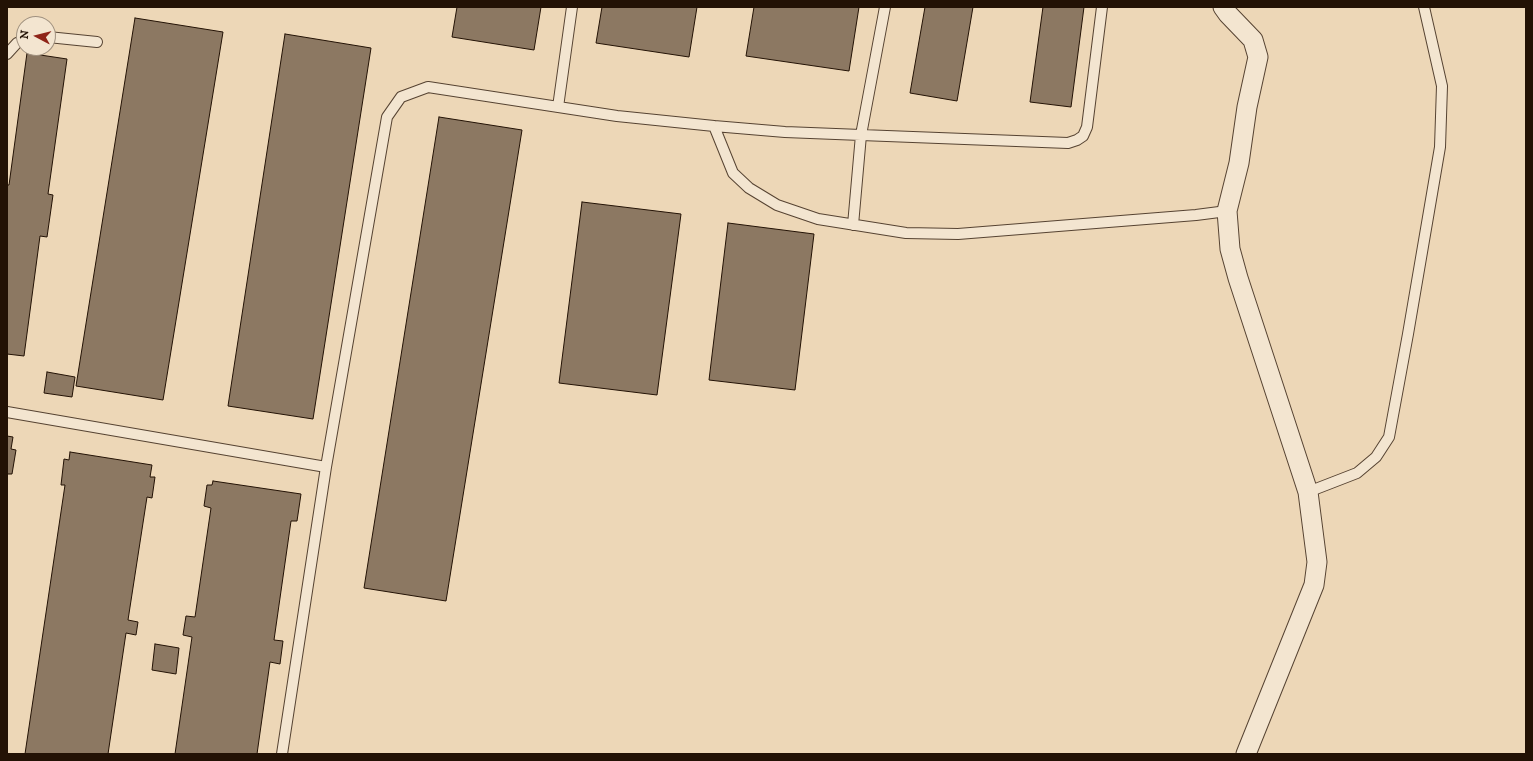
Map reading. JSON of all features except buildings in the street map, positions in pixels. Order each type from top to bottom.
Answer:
[{"type":"street","points":[[1223,7],[1253,40],[1258,57],[1239,163],[1227,211],[1230,249],[1238,278],[1308,492],[1317,562],[1314,585],[1246,754]]},
{"type":"lane","points":[[558,106],[572,7]]},
{"type":"lane","points":[[853,225],[861,135],[885,7]]},
{"type":"lane","points":[[282,754],[326,466],[387,116],[401,97],[428,87],[617,116],[714,126],[785,132],[1068,143],[1083,136],[1087,126],[1102,7]]},
{"type":"lane","points":[[1308,492],[1357,473],[1376,457],[1389,437],[1440,147],[1442,86],[1424,7]]},
{"type":"lane","points":[[56,38],[97,42]]},
{"type":"lane","points":[[7,54],[16,44]]},
{"type":"lane","points":[[714,126],[733,173],[749,188],[777,205],[818,218],[853,225],[906,233],[958,234],[1188,216],[1227,211]]},
{"type":"lane","points":[[7,412],[326,466]]}]
